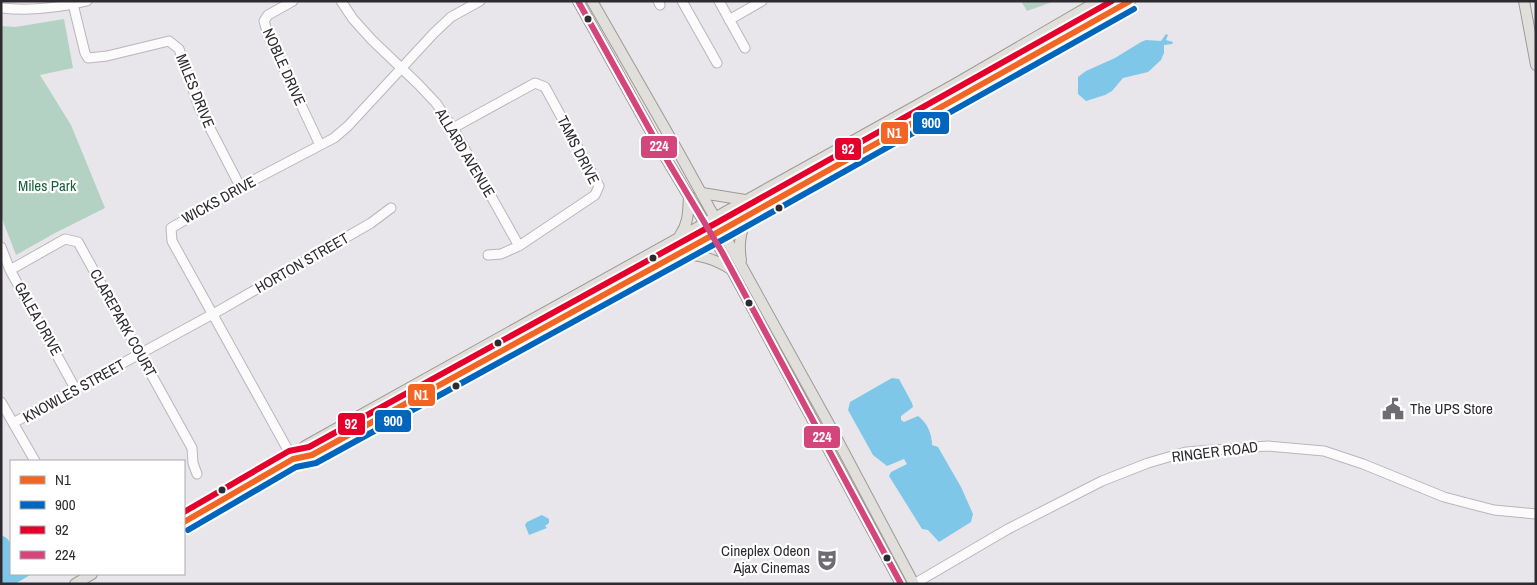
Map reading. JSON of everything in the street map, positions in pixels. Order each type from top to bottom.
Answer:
[{"type":"main road","points":[[578,1],[732,270],[901,584]]},
{"type":"main road","points":[[592,1],[715,216],[914,584]]},
{"type":"main road","points":[[185,521],[293,459],[305,446],[955,84],[1098,1]]},
{"type":"main road","points":[[293,459],[312,455],[722,230],[1130,1]]},
{"type":"main road","points":[[1524,1],[1536,65]]},
{"type":"main road","points":[[702,193],[744,200]]},
{"type":"main road","points":[[678,237],[685,228],[689,196]]},
{"type":"main road","points":[[742,266],[739,247],[741,230],[748,215]]},
{"type":"main road","points":[[679,252],[702,255],[717,260],[732,270]]},
{"type":"main road","points":[[75,584],[90,575]]},
{"type":"street","points":[[1,8],[20,10],[87,1]]},
{"type":"street","name":"NOBLE DRIVE","points":[[293,1],[268,15],[264,21],[268,35],[320,145]]},
{"type":"street","name":"ALLARD AVENUE","points":[[341,1],[353,19],[372,40],[436,103],[453,128],[519,246]]},
{"type":"street","name":"WICKS DRIVE","points":[[293,459],[172,241],[171,228],[334,138],[348,126],[452,17],[480,1]]},
{"type":"street","points":[[682,1],[717,63]]},
{"type":"street","points":[[719,1],[745,48]]},
{"type":"street","points":[[729,20],[762,1]]},
{"type":"street","name":"MILES DRIVE","points":[[74,4],[85,53],[88,58],[107,56],[169,41],[179,49],[199,107],[242,188]]},
{"type":"street","name":"TAMS DRIVE","points":[[453,128],[535,82],[545,87],[599,186],[595,195],[519,246],[502,254],[488,255]]},
{"type":"street","name":"HORTON STREET","points":[[213,314],[371,223],[391,208]]},
{"type":"street","name":"CLAREPARK COURT","points":[[10,270],[66,239],[78,242],[192,448],[193,463],[197,474]]},
{"type":"street","name":"GALEA DRIVE","points":[[1,247],[10,270],[76,390]]},
{"type":"street","name":"KNOWLES STREET","points":[[13,423],[213,314]]},
{"type":"street","points":[[1,402],[34,460]]},
{"type":"street","name":"RINGER ROAD","points":[[914,584],[1008,529],[1102,481],[1148,463],[1186,452],[1268,446],[1324,450],[1444,497],[1494,510],[1536,514]]},
{"type":"green space","points":[[1021,1],[1055,1],[1027,11]]},
{"type":"green space","name":"Miles Park","points":[[64,19],[73,68],[40,75],[71,125],[105,208],[16,255],[1,216],[1,26],[15,27]]},
{"type":"water","points":[[1166,34],[1168,35],[1166,40],[1173,42],[1172,44],[1164,45],[1164,53],[1161,60],[1148,72],[1123,78],[1112,91],[1086,101],[1078,94],[1078,77],[1086,71],[1115,58],[1146,40],[1161,41]]},
{"type":"water","points":[[892,378],[899,379],[913,407],[901,416],[901,420],[904,422],[918,416],[924,422],[930,432],[932,445],[938,447],[961,487],[973,514],[971,522],[939,542],[928,530],[922,529],[889,476],[891,472],[907,464],[904,459],[887,466],[873,455],[848,410],[850,402]]},
{"type":"water","points":[[542,515],[549,519],[549,523],[545,526],[547,528],[529,535],[525,525],[527,522]]},
{"type":"water","points":[[3,536],[10,542],[10,575],[30,575],[15,584],[1,584],[1,537]]},
{"type":"transit line","name":"224","points":[[578,1],[661,150],[722,252],[901,584]]},
{"type":"transit line","name":"92","points":[[185,511],[289,451],[309,447],[718,222],[1112,1]]},
{"type":"transit line","name":"N1","points":[[185,521],[293,459],[312,455],[722,230],[1130,1]]},
{"type":"transit line","name":"900","points":[[188,530],[296,467],[316,463],[726,238],[1134,9]]},
{"type":"place","name":"The UPS Store","points":[[1393,409]]},
{"type":"place","name":"Cineplex Odeon Ajax Cinemas","points":[[827,560]]}]
